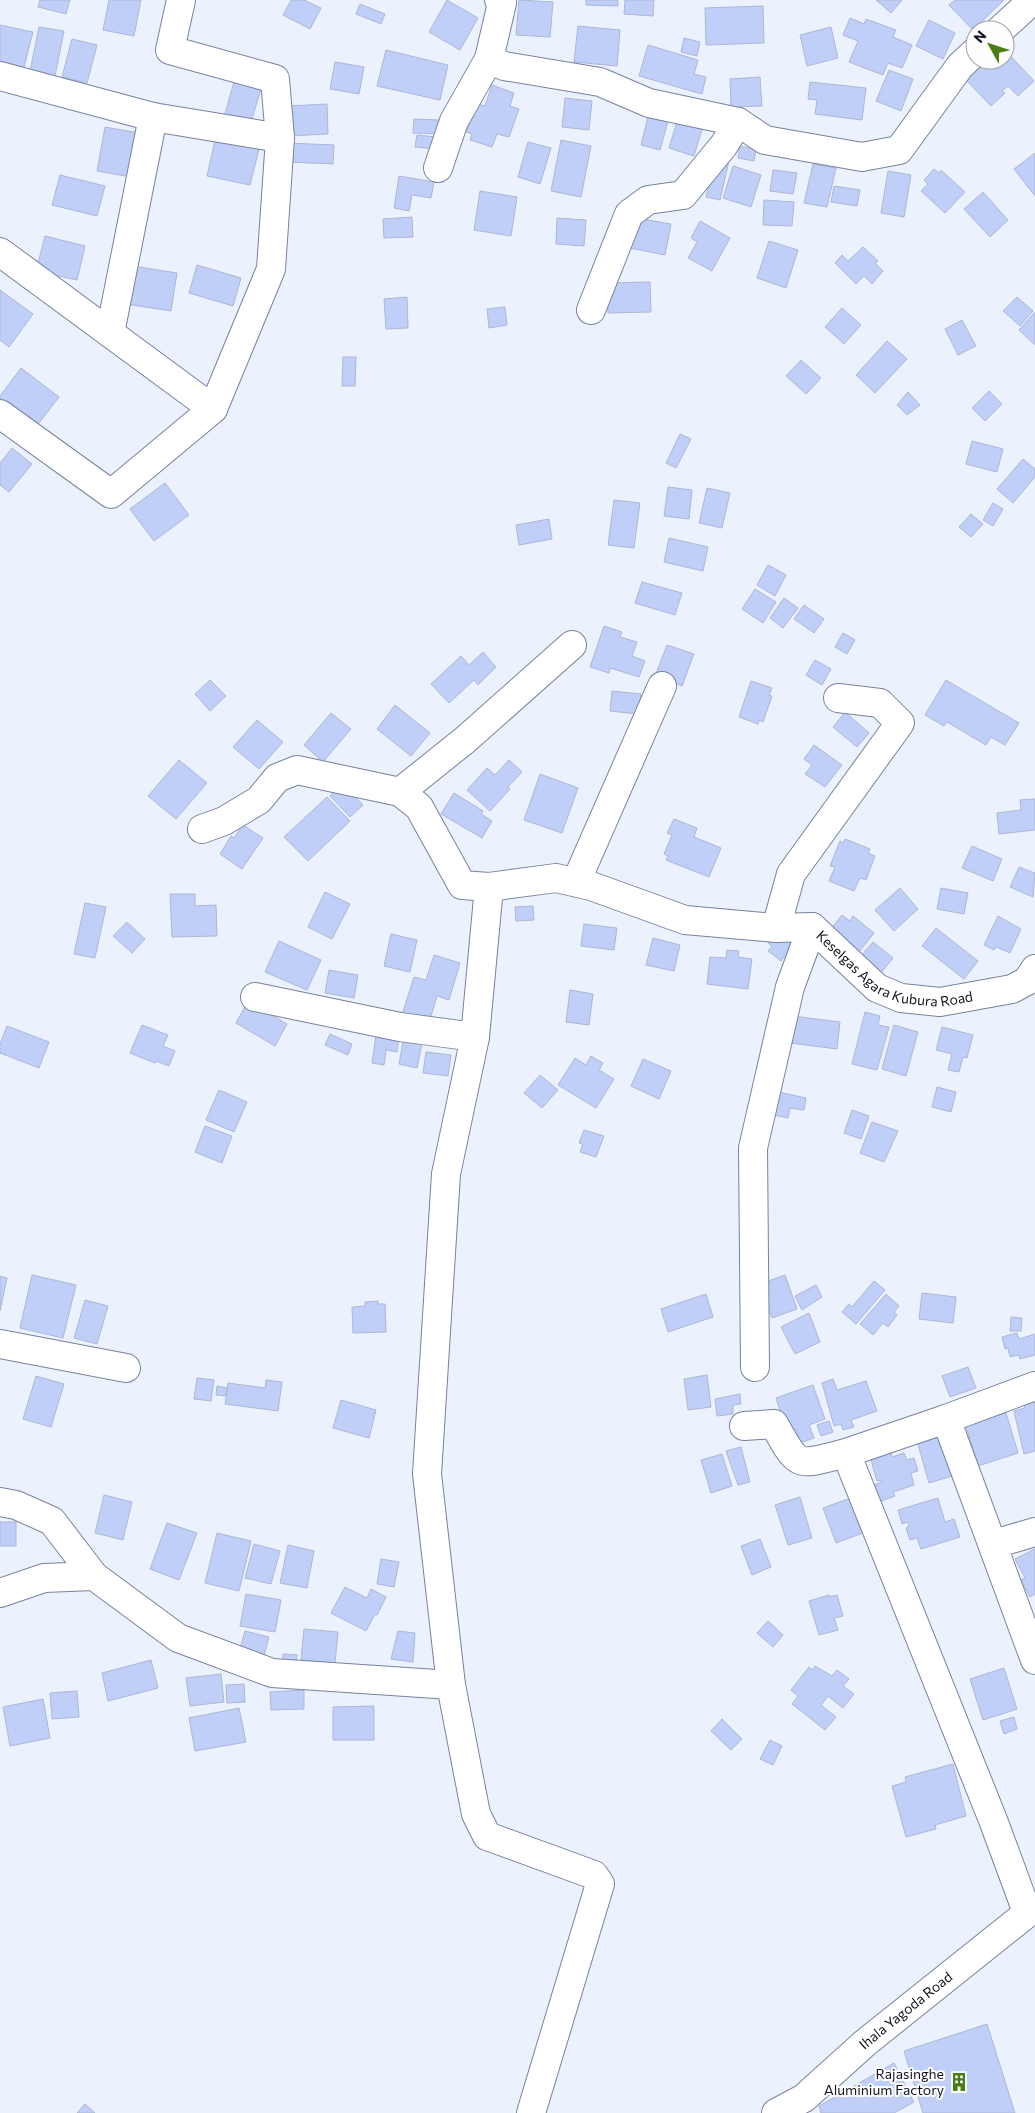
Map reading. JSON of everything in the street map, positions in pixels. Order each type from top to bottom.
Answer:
[{"type":"street","points":[[0,414],[111,494],[213,409],[271,269],[280,138],[275,79],[170,50],[181,0]]},
{"type":"street","points":[[438,168],[454,121],[489,60],[502,3],[499,0]]},
{"type":"street","points":[[1011,20],[1033,0]]},
{"type":"street","points":[[489,60],[504,66],[600,82],[649,103],[738,122],[765,140],[862,157],[899,150],[965,61]]},
{"type":"street","points":[[0,76],[153,116],[280,138]]},
{"type":"street","points":[[110,333],[153,116]]},
{"type":"street","points":[[591,310],[629,214],[648,200],[683,195],[724,145],[738,122]]},
{"type":"street","points":[[0,252],[213,409]]},
{"type":"street","points":[[202,829],[224,821],[259,800],[277,778],[297,770],[400,792],[465,740],[572,645]]},
{"type":"street","points":[[576,882],[662,686]]},
{"type":"street","points":[[776,928],[791,874],[900,723],[880,703],[838,698]]},
{"type":"street","name":"Keselgas Agara Kubura Road","points":[[400,792],[419,807],[462,885],[489,888],[556,878],[576,882],[685,920],[776,928],[812,927],[877,988],[900,998],[940,1002],[1012,989],[1027,981],[1035,968]]},
{"type":"street","points":[[489,888],[475,1037],[446,1174],[427,1474],[451,1685],[476,1814],[487,1836],[594,1875],[600,1884],[531,2113]]},
{"type":"street","points":[[755,1367],[753,1148],[790,987],[812,927]]},
{"type":"street","points":[[255,997],[400,1027],[475,1037]]},
{"type":"street","points":[[0,1344],[126,1368]]},
{"type":"street","points":[[744,1426],[774,1424],[792,1456],[808,1463],[846,1453],[1035,1386]]},
{"type":"street","points":[[946,1419],[994,1544],[1035,1660]]},
{"type":"street","points":[[846,1453],[1031,1910]]},
{"type":"street","points":[[0,1502],[16,1505],[52,1521],[94,1576],[178,1638],[272,1673],[451,1685]]},
{"type":"street","points":[[994,1544],[1035,1532]]},
{"type":"street","points":[[0,1593],[44,1578],[94,1576]]},
{"type":"street","name":"Ihala Yagoda Road","points":[[776,2113],[806,2106],[865,2043],[1031,1910]]},
{"type":"building","points":[[40,0],[70,0],[66,14],[38,7]]},
{"type":"building","points":[[109,0],[141,0],[134,36],[103,30]]},
{"type":"building","points":[[291,0],[304,0],[321,8],[310,29],[283,15]]},
{"type":"building","points":[[447,0],[478,18],[460,50],[429,32]]},
{"type":"building","points":[[519,0],[553,2],[550,37],[516,35]]},
{"type":"building","points":[[586,0],[618,0],[618,6],[586,5]]},
{"type":"building","points":[[625,0],[654,0],[653,16],[624,14]]},
{"type":"building","points":[[876,0],[902,0],[891,13]]},
{"type":"building","points":[[955,0],[1004,0],[983,20],[965,20],[965,22],[949,5]]},
{"type":"building","points":[[360,4],[385,14],[381,24],[356,14]]},
{"type":"building","points":[[763,6],[764,43],[706,45],[705,8]]},
{"type":"building","points":[[850,18],[864,24],[866,19],[896,30],[893,37],[912,45],[902,68],[888,63],[883,75],[849,62],[858,41],[843,35]]},
{"type":"building","points":[[929,20],[955,33],[943,59],[916,46]]},
{"type":"building","points":[[0,25],[33,32],[23,71],[0,65]]},
{"type":"building","points":[[578,26],[620,30],[617,66],[574,62]]},
{"type":"building","points":[[39,27],[64,31],[55,76],[30,71]]},
{"type":"building","points":[[831,27],[838,58],[807,66],[800,35]]},
{"type":"building","points":[[684,38],[700,42],[697,56],[681,52]]},
{"type":"building","points":[[72,39],[97,45],[87,83],[62,77]]},
{"type":"building","points":[[648,45],[698,60],[694,74],[706,77],[702,94],[639,76]]},
{"type":"building","points":[[386,50],[448,65],[440,100],[377,86]]},
{"type":"building","points":[[1015,61],[1034,81],[1018,96],[1008,86],[1002,91],[1005,93],[991,106],[965,79],[975,70],[1015,70]]},
{"type":"building","points":[[335,62],[364,67],[359,94],[330,89]]},
{"type":"building","points":[[889,70],[913,79],[901,111],[876,101]]},
{"type":"building","points":[[760,77],[762,106],[731,107],[730,79]]},
{"type":"building","points":[[234,82],[261,89],[250,125],[224,117]]},
{"type":"building","points":[[810,82],[866,88],[862,120],[815,114],[817,100],[808,99]]},
{"type":"building","points":[[492,85],[514,93],[510,106],[519,109],[509,137],[497,134],[492,147],[470,140],[472,134],[466,132],[478,104],[485,106]]},
{"type":"building","points":[[565,98],[592,101],[589,130],[562,127]]},
{"type":"building","points":[[327,104],[328,134],[289,136],[288,106]]},
{"type":"building","points":[[649,112],[669,117],[660,150],[641,145]]},
{"type":"building","points":[[678,118],[703,126],[694,156],[669,148]]},
{"type":"building","points":[[414,119],[439,120],[438,134],[413,133]]},
{"type":"building","points":[[105,127],[139,133],[131,177],[97,171]]},
{"type":"building","points":[[417,135],[436,137],[434,149],[415,147]]},
{"type":"building","points":[[215,140],[259,149],[250,185],[207,176]]},
{"type":"building","points":[[561,140],[591,146],[581,197],[551,191]]},
{"type":"building","points":[[528,142],[551,148],[540,184],[518,177]]},
{"type":"building","points":[[288,143],[334,145],[333,164],[287,162]]},
{"type":"building","points":[[740,146],[756,149],[754,161],[738,158]]},
{"type":"building","points":[[1035,153],[1035,196],[1014,169]]},
{"type":"building","points":[[715,158],[729,161],[720,200],[706,197]]},
{"type":"building","points":[[813,164],[836,168],[827,207],[804,203]]},
{"type":"building","points":[[733,166],[761,175],[751,207],[723,198]]},
{"type":"building","points":[[934,169],[939,173],[941,170],[965,192],[945,213],[921,191],[928,184],[924,180]]},
{"type":"building","points":[[773,170],[797,173],[793,194],[770,191]]},
{"type":"building","points":[[888,171],[911,175],[904,217],[881,213]]},
{"type":"building","points":[[60,175],[105,186],[97,216],[52,205]]},
{"type":"building","points":[[399,176],[434,182],[431,198],[412,195],[409,211],[394,208]]},
{"type":"building","points":[[834,186],[860,190],[857,206],[831,202]]},
{"type":"building","points":[[480,191],[517,197],[511,236],[474,230]]},
{"type":"building","points":[[983,192],[1008,220],[990,237],[964,209]]},
{"type":"building","points":[[764,200],[794,202],[792,226],[763,225]]},
{"type":"building","points":[[412,217],[413,237],[384,238],[383,219]]},
{"type":"building","points":[[631,217],[671,224],[665,255],[625,247]]},
{"type":"building","points":[[557,218],[586,220],[584,246],[556,244]]},
{"type":"building","points":[[700,221],[730,238],[712,271],[688,258],[697,242],[691,238]]},
{"type":"building","points":[[45,236],[85,246],[77,280],[36,271]]},
{"type":"building","points":[[769,241],[798,250],[786,288],[757,278]]},
{"type":"building","points":[[863,247],[878,261],[875,263],[883,271],[872,284],[864,276],[856,284],[835,263],[842,255],[848,261]]},
{"type":"building","points":[[197,265],[241,278],[233,306],[189,293]]},
{"type":"building","points":[[133,266],[177,273],[171,311],[126,304]]},
{"type":"building","points":[[650,282],[651,312],[608,313],[607,283]]},
{"type":"building","points":[[0,290],[33,314],[9,347],[0,340]]},
{"type":"building","points":[[407,297],[408,328],[386,329],[384,299]]},
{"type":"building","points":[[1017,297],[1033,311],[1020,326],[1003,311]]},
{"type":"building","points":[[505,307],[507,325],[489,328],[487,309]]},
{"type":"building","points":[[842,308],[861,325],[844,344],[825,327]]},
{"type":"building","points":[[1035,312],[1035,345],[1019,330]]},
{"type":"building","points":[[962,320],[976,346],[958,355],[945,329]]},
{"type":"building","points":[[887,341],[907,359],[875,393],[856,375]]},
{"type":"building","points":[[343,357],[356,357],[355,386],[342,386]]},
{"type":"building","points":[[801,360],[821,378],[806,394],[786,376]]},
{"type":"building","points":[[21,368],[59,397],[36,427],[0,400],[0,396]]},
{"type":"building","points":[[989,391],[1002,404],[985,421],[972,408]]},
{"type":"building","points":[[908,392],[920,405],[907,415],[897,405]]},
{"type":"building","points":[[680,434],[691,439],[676,468],[666,463]]},
{"type":"building","points":[[972,441],[1003,449],[997,472],[966,464]]},
{"type":"building","points":[[12,448],[32,464],[9,492],[0,485],[0,463]]},
{"type":"building","points":[[1023,459],[1035,469],[1035,477],[1013,503],[997,489]]},
{"type":"building","points":[[165,483],[189,515],[154,541],[130,509]]},
{"type":"building","points":[[668,487],[692,490],[689,519],[664,516]]},
{"type":"building","points":[[707,488],[730,493],[722,528],[699,523]]},
{"type":"building","points":[[614,500],[640,503],[634,548],[608,545]]},
{"type":"building","points":[[993,503],[1003,509],[993,526],[983,520]]},
{"type":"building","points":[[971,514],[983,524],[971,537],[959,527]]},
{"type":"building","points":[[549,519],[552,539],[519,545],[516,525]]},
{"type":"building","points":[[669,538],[708,547],[703,571],[664,562]]},
{"type":"building","points":[[768,565],[786,575],[775,596],[757,585]]},
{"type":"building","points":[[642,582],[682,593],[675,615],[635,603]]},
{"type":"building","points":[[755,589],[776,602],[763,623],[742,609]]},
{"type":"building","points":[[784,598],[798,608],[783,628],[770,618]]},
{"type":"building","points":[[804,605],[824,619],[814,633],[794,619]]},
{"type":"building","points":[[604,626],[622,632],[620,637],[637,642],[632,656],[645,661],[639,677],[610,668],[609,673],[590,667]]},
{"type":"building","points":[[843,633],[855,640],[847,654],[835,647]]},
{"type":"building","points":[[667,645],[694,654],[682,686],[655,676]]},
{"type":"building","points":[[483,652],[496,667],[478,685],[474,680],[449,703],[431,684],[461,656],[469,665]]},
{"type":"building","points":[[815,660],[831,669],[822,685],[806,675]]},
{"type":"building","points":[[210,680],[226,696],[210,711],[195,694]]},
{"type":"building","points":[[946,680],[1019,723],[1005,745],[991,737],[986,745],[947,722],[944,726],[925,715]]},
{"type":"building","points":[[751,681],[772,688],[769,695],[772,696],[763,722],[759,720],[758,724],[739,717]]},
{"type":"building","points":[[612,691],[641,694],[638,714],[610,711]]},
{"type":"building","points":[[395,705],[430,733],[411,756],[377,729]]},
{"type":"building","points":[[845,712],[869,733],[857,747],[833,727]]},
{"type":"building","points":[[331,713],[351,729],[323,762],[304,745]]},
{"type":"building","points":[[257,720],[283,742],[259,769],[233,747]]},
{"type":"building","points":[[814,745],[842,765],[825,787],[805,774],[812,765],[804,759]]},
{"type":"building","points":[[179,760],[207,783],[176,819],[148,796]]},
{"type":"building","points":[[509,760],[522,772],[508,787],[510,789],[490,811],[467,790],[487,768],[495,775]]},
{"type":"building","points":[[540,774],[578,788],[562,833],[524,820]]},
{"type":"building","points":[[343,784],[363,805],[350,817],[330,796]]},
{"type":"building","points":[[454,793],[483,811],[481,814],[492,821],[482,838],[441,814]]},
{"type":"building","points":[[327,797],[350,821],[308,861],[284,837]]},
{"type":"building","points":[[1035,799],[1035,830],[999,834],[997,813],[1021,810],[1020,800]]},
{"type":"building","points":[[674,819],[697,828],[694,837],[721,848],[709,877],[666,860],[668,856],[664,854],[672,835],[667,833]]},
{"type":"building","points":[[243,825],[263,838],[242,869],[220,854],[231,836],[234,838]]},
{"type":"building","points":[[845,839],[870,849],[868,853],[875,856],[866,880],[860,878],[854,891],[829,881],[835,867],[830,866],[840,841],[843,843]]},
{"type":"building","points":[[972,846],[1002,859],[993,881],[962,868]]},
{"type":"building","points":[[1019,867],[1035,873],[1033,897],[1010,887]]},
{"type":"building","points":[[900,888],[918,909],[894,931],[875,910]]},
{"type":"building","points":[[941,888],[968,893],[964,914],[937,909]]},
{"type":"building","points":[[325,892],[350,904],[332,939],[308,927]]},
{"type":"building","points":[[170,894],[195,894],[195,906],[216,905],[217,936],[172,937]]},
{"type":"building","points":[[85,903],[106,907],[95,958],[74,954]]},
{"type":"building","points":[[533,906],[534,920],[516,921],[515,907]]},
{"type":"building","points":[[842,915],[850,921],[853,916],[874,933],[855,957],[831,929]]},
{"type":"building","points":[[998,916],[1021,929],[1010,953],[996,947],[994,950],[984,945]]},
{"type":"building","points":[[127,922],[145,939],[132,953],[113,936]]},
{"type":"building","points":[[584,924],[617,928],[614,950],[581,946]]},
{"type":"building","points":[[936,928],[978,961],[964,979],[922,946]]},
{"type":"building","points":[[391,934],[417,940],[410,972],[384,966]]},
{"type":"building","points":[[653,938],[680,945],[674,971],[646,965]]},
{"type":"building","points":[[798,938],[781,961],[768,951],[772,946],[768,943],[771,939]]},
{"type":"building","points":[[279,941],[321,960],[307,990],[265,972]]},
{"type":"building","points":[[873,942],[893,958],[880,974],[860,957]]},
{"type":"building","points":[[727,950],[739,951],[738,957],[752,959],[748,989],[707,984],[710,957],[726,958]]},
{"type":"building","points":[[434,955],[460,963],[449,1000],[437,996],[429,1023],[402,1015],[414,977],[426,980]]},
{"type":"building","points":[[329,970],[358,975],[354,998],[325,993]]},
{"type":"building","points":[[570,990],[593,994],[589,1025],[566,1022]]},
{"type":"building","points":[[248,1001],[287,1024],[275,1046],[236,1023]]},
{"type":"building","points":[[865,1012],[880,1016],[878,1025],[889,1027],[877,1070],[852,1064]]},
{"type":"building","points":[[793,1016],[840,1022],[837,1049],[790,1043]]},
{"type":"building","points":[[142,1025],[168,1035],[163,1046],[175,1051],[169,1066],[156,1061],[155,1063],[130,1053]]},
{"type":"building","points":[[894,1025],[918,1032],[906,1076],[882,1069]]},
{"type":"building","points":[[7,1026],[49,1042],[39,1068],[0,1053],[0,1044]]},
{"type":"building","points":[[942,1027],[973,1035],[967,1058],[963,1057],[959,1072],[948,1070],[952,1054],[936,1050]]},
{"type":"building","points":[[330,1034],[352,1044],[348,1055],[325,1045]]},
{"type":"building","points":[[376,1035],[399,1038],[397,1052],[386,1050],[384,1065],[372,1063]]},
{"type":"building","points":[[404,1036],[423,1039],[417,1068],[399,1064]]},
{"type":"building","points":[[426,1052],[451,1055],[448,1076],[423,1073]]},
{"type":"building","points":[[591,1056],[603,1063],[599,1070],[614,1079],[596,1108],[558,1085],[575,1058],[586,1065]]},
{"type":"building","points":[[643,1059],[671,1071],[659,1099],[631,1086]]},
{"type":"building","points":[[540,1075],[558,1090],[542,1108],[524,1093]]},
{"type":"building","points":[[937,1087],[956,1092],[951,1112],[932,1107]]},
{"type":"building","points":[[219,1090],[247,1102],[234,1132],[206,1120]]},
{"type":"building","points":[[774,1091],[806,1098],[804,1110],[790,1108],[788,1118],[769,1114]]},
{"type":"building","points":[[852,1110],[869,1116],[861,1139],[844,1133]]},
{"type":"building","points":[[872,1122],[898,1131],[884,1162],[860,1153]]},
{"type":"building","points":[[205,1126],[232,1136],[222,1163],[195,1152]]},
{"type":"building","points":[[584,1130],[604,1136],[596,1157],[580,1152],[583,1144],[579,1143]]},
{"type":"building","points":[[32,1275],[76,1285],[63,1338],[20,1328]]},
{"type":"building","points":[[785,1275],[797,1309],[772,1318],[760,1284]]},
{"type":"building","points":[[0,1276],[7,1278],[0,1311]]},
{"type":"building","points":[[874,1281],[885,1290],[856,1324],[842,1312],[849,1304],[852,1307]]},
{"type":"building","points":[[816,1285],[822,1297],[802,1310],[795,1296]]},
{"type":"building","points":[[922,1293],[956,1297],[953,1323],[919,1319]]},
{"type":"building","points":[[706,1294],[713,1317],[668,1332],[661,1309]]},
{"type":"building","points":[[886,1294],[899,1306],[894,1312],[897,1315],[888,1327],[883,1323],[873,1335],[860,1324]]},
{"type":"building","points":[[85,1300],[108,1306],[97,1344],[74,1338]]},
{"type":"building","points":[[378,1301],[378,1304],[385,1304],[386,1332],[353,1333],[352,1307],[365,1306],[365,1302]]},
{"type":"building","points":[[809,1313],[820,1342],[795,1354],[781,1327]]},
{"type":"building","points":[[1011,1317],[1022,1318],[1021,1331],[1010,1331]]},
{"type":"building","points":[[1017,1333],[1019,1339],[1035,1334],[1035,1355],[1020,1359],[1019,1355],[1010,1357],[1008,1348],[1005,1349],[1002,1337]]},
{"type":"building","points":[[968,1367],[976,1388],[950,1397],[942,1376]]},
{"type":"building","points":[[707,1375],[711,1407],[688,1410],[684,1379]]},
{"type":"building","points":[[36,1376],[64,1384],[51,1427],[23,1419]]},
{"type":"building","points":[[197,1378],[214,1380],[211,1401],[194,1399]]},
{"type":"building","points":[[833,1379],[837,1390],[866,1381],[877,1411],[851,1420],[854,1427],[843,1430],[841,1424],[834,1426],[822,1383]]},
{"type":"building","points":[[266,1380],[282,1382],[278,1411],[225,1404],[228,1383],[265,1388]]},
{"type":"building","points":[[813,1385],[825,1419],[809,1425],[814,1438],[800,1443],[796,1429],[787,1432],[776,1398]]},
{"type":"building","points":[[217,1386],[227,1388],[226,1396],[216,1395]]},
{"type":"building","points":[[740,1394],[741,1404],[733,1405],[733,1414],[717,1416],[715,1399]]},
{"type":"building","points":[[341,1400],[376,1410],[369,1438],[333,1428]]},
{"type":"building","points":[[1035,1400],[1035,1451],[1024,1454],[1014,1411],[1025,1408],[1023,1403]]},
{"type":"building","points":[[1006,1413],[1018,1453],[978,1466],[966,1426]]},
{"type":"building","points":[[829,1421],[833,1432],[821,1436],[817,1425]]},
{"type":"building","points":[[940,1435],[952,1476],[929,1483],[917,1441]]},
{"type":"building","points":[[741,1447],[750,1482],[738,1485],[726,1451]]},
{"type":"building","points":[[890,1449],[892,1457],[904,1453],[907,1460],[914,1458],[918,1471],[911,1473],[914,1485],[893,1492],[895,1496],[879,1502],[874,1485],[882,1482],[882,1480],[877,1481],[871,1460],[875,1458],[874,1454]]},
{"type":"building","points":[[722,1454],[732,1486],[711,1493],[701,1460]]},
{"type":"building","points":[[104,1495],[132,1502],[123,1540],[95,1533]]},
{"type":"building","points":[[856,1496],[868,1531],[836,1543],[823,1508]]},
{"type":"building","points":[[800,1497],[812,1538],[788,1545],[775,1505]]},
{"type":"building","points":[[938,1498],[945,1522],[954,1519],[960,1537],[921,1549],[917,1538],[910,1540],[906,1528],[909,1526],[908,1522],[902,1524],[898,1510]]},
{"type":"building","points":[[0,1522],[16,1522],[16,1546],[0,1546]]},
{"type":"building","points":[[167,1523],[197,1533],[179,1580],[150,1569]]},
{"type":"building","points":[[217,1533],[251,1541],[239,1591],[205,1583]]},
{"type":"building","points":[[760,1539],[771,1567],[752,1575],[741,1546]]},
{"type":"building","points":[[254,1544],[280,1551],[271,1584],[245,1578]]},
{"type":"building","points":[[288,1545],[314,1551],[307,1588],[280,1583]]},
{"type":"building","points":[[1035,1549],[1035,1594],[1030,1597],[1021,1580],[1025,1578],[1015,1559]]},
{"type":"building","points":[[381,1559],[399,1562],[394,1587],[377,1584]]},
{"type":"building","points":[[345,1587],[367,1598],[371,1589],[386,1597],[366,1631],[331,1613]]},
{"type":"building","points":[[246,1594],[281,1600],[275,1632],[240,1626]]},
{"type":"building","points":[[829,1595],[829,1597],[837,1595],[843,1616],[834,1618],[838,1630],[819,1635],[809,1601]]},
{"type":"building","points":[[768,1621],[783,1635],[773,1647],[757,1633]]},
{"type":"building","points":[[304,1629],[338,1632],[335,1663],[301,1660]]},
{"type":"building","points":[[245,1631],[269,1637],[263,1659],[239,1652]]},
{"type":"building","points":[[398,1631],[415,1633],[413,1662],[391,1659]]},
{"type":"building","points":[[283,1654],[297,1655],[295,1670],[282,1668]]},
{"type":"building","points":[[151,1660],[158,1688],[108,1701],[102,1673]]},
{"type":"building","points":[[815,1666],[832,1676],[837,1670],[849,1679],[843,1686],[854,1694],[843,1708],[828,1696],[821,1705],[836,1717],[825,1730],[792,1704],[798,1696],[791,1690],[809,1667],[812,1670]]},
{"type":"building","points":[[1004,1668],[1017,1709],[983,1720],[970,1679]]},
{"type":"building","points":[[221,1674],[224,1702],[190,1706],[186,1678]]},
{"type":"building","points":[[244,1684],[245,1702],[227,1703],[226,1685]]},
{"type":"building","points":[[304,1690],[304,1709],[271,1710],[270,1692]]},
{"type":"building","points":[[77,1691],[79,1717],[52,1719],[50,1693]]},
{"type":"building","points":[[43,1699],[50,1738],[10,1746],[3,1707]]},
{"type":"building","points":[[374,1706],[374,1740],[333,1740],[333,1707]]},
{"type":"building","points":[[239,1708],[246,1742],[195,1751],[189,1718]]},
{"type":"building","points":[[1014,1717],[1017,1729],[1004,1734],[1000,1721]]},
{"type":"building","points":[[722,1719],[742,1739],[731,1750],[711,1731]]},
{"type":"building","points":[[770,1740],[782,1746],[773,1765],[760,1759]]},
{"type":"building","points":[[953,1764],[966,1816],[935,1825],[936,1829],[906,1837],[892,1786],[906,1782],[905,1777]]},
{"type":"building","name":"Rajasinghe Aluminium Factory","points":[[987,2024],[1015,2113],[923,2113],[904,2051]]},
{"type":"building","points":[[894,2063],[914,2102],[894,2113],[821,2113],[819,2106]]},
{"type":"building","points":[[85,2104],[95,2113],[77,2113]]},
{"type":"place","name":"Rajasinghe Aluminium Factory","points":[[959,2082]]}]
